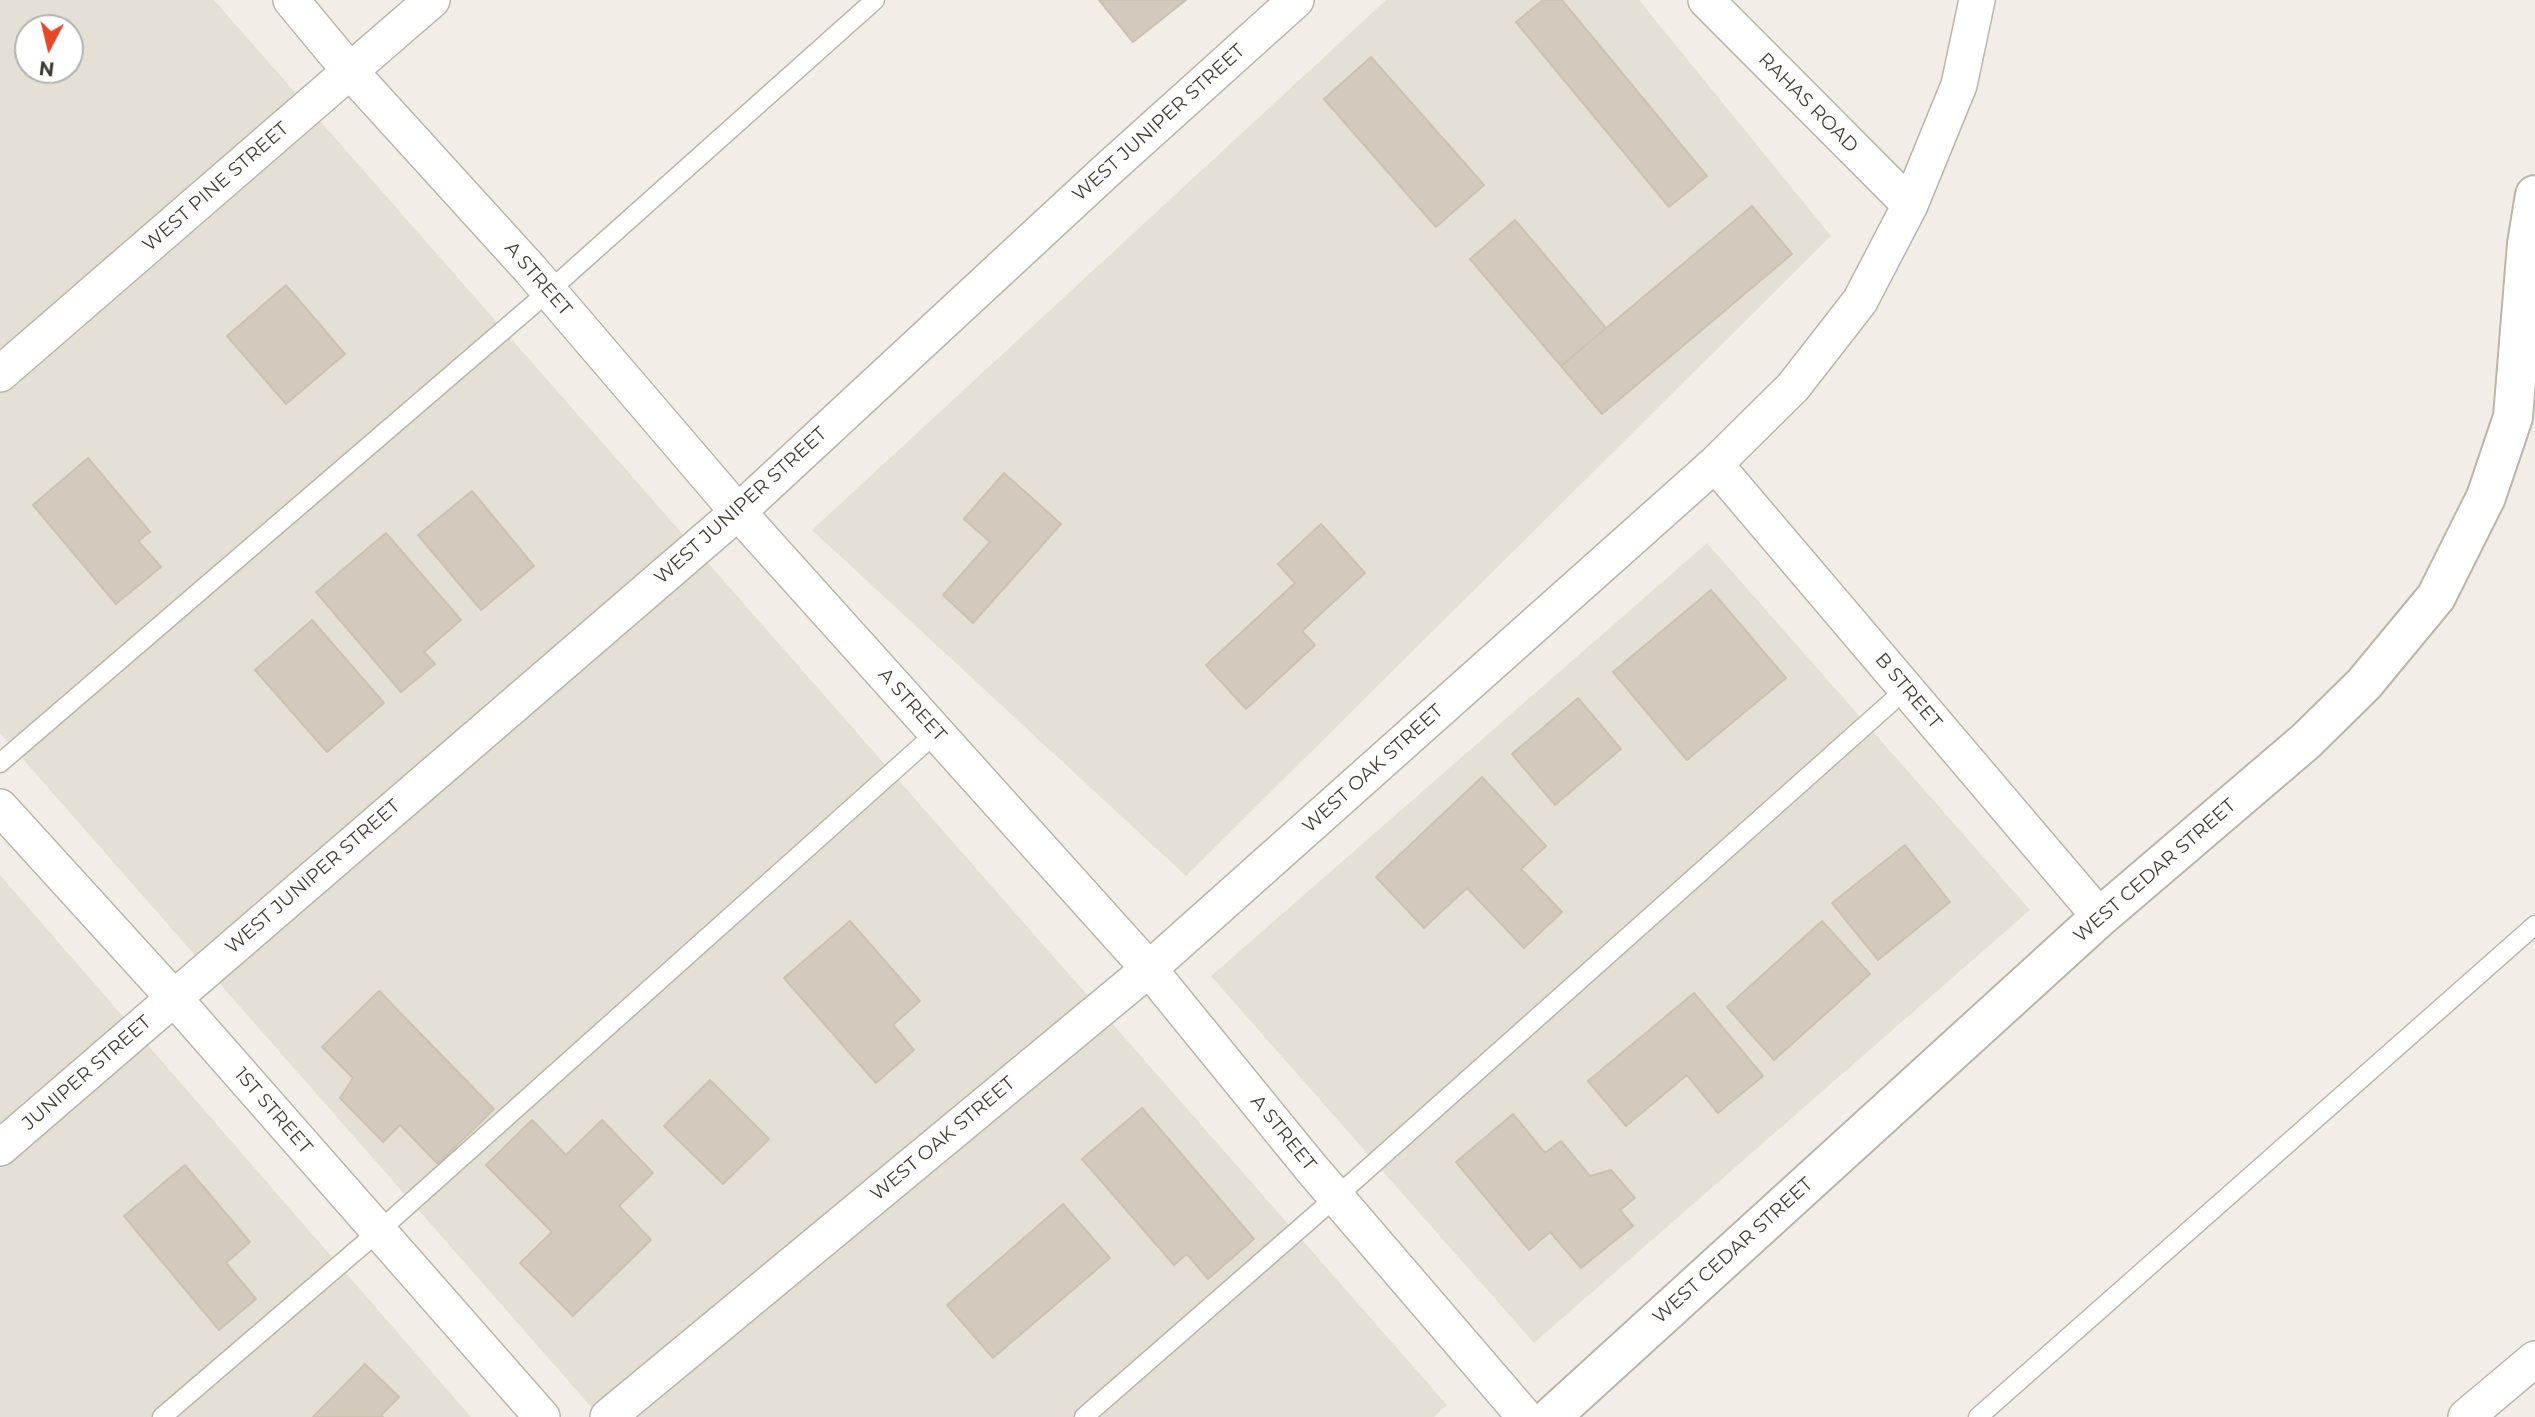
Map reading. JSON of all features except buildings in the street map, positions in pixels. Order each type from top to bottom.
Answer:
[{"type":"street","name":"A STREET","points":[[291,0],[349,71],[550,291],[738,512],[1149,969],[1336,1197],[1525,1417]]},
{"type":"street","name":"WEST PINE STREET","points":[[0,374],[432,0]]},
{"type":"street","name":"WEST JUNIPER STREET","points":[[173,998],[738,512],[1106,171],[1296,0]]},
{"type":"street","name":"RAHAS ROAD","points":[[1706,0],[1910,205]]},
{"type":"street","name":"WEST OAK STREET","points":[[608,1417],[1149,969],[1715,464],[1793,387],[1860,301],[1910,205],[1959,85],[1977,0]]},
{"type":"street","name":"WEST CEDAR STREET","points":[[1551,1417],[2100,917],[2306,741],[2364,684],[2436,597],[2486,498],[2513,417],[2535,195]]},
{"type":"street","name":"B STREET","points":[[1715,464],[2100,917]]},
{"type":"street","name":"1ST STREET","points":[[0,807],[173,998],[542,1417]]},
{"type":"street","name":"JUNIPER STREET","points":[[0,1149],[173,998]]},
{"type":"street","points":[[2466,1417],[2535,1359]]},
{"type":"lane","points":[[0,763],[550,291],[875,0]]},
{"type":"lane","points":[[1084,1417],[1336,1197],[1906,689]]},
{"type":"lane","points":[[162,1417],[379,1231],[937,732]]},
{"type":"lane","points":[[1978,1417],[2535,925]]},
{"type":"shaded area","points":[[0,0],[214,0],[1447,1405],[1434,1417],[600,1417],[0,733]]},
{"type":"shaded area","points":[[1386,0],[1639,0],[1831,236],[1186,876],[812,530]]},
{"type":"shaded area","points":[[1707,543],[2030,910],[1534,1343],[1211,976]]},
{"type":"shaded area","points":[[0,875],[471,1417],[0,1417]]}]
